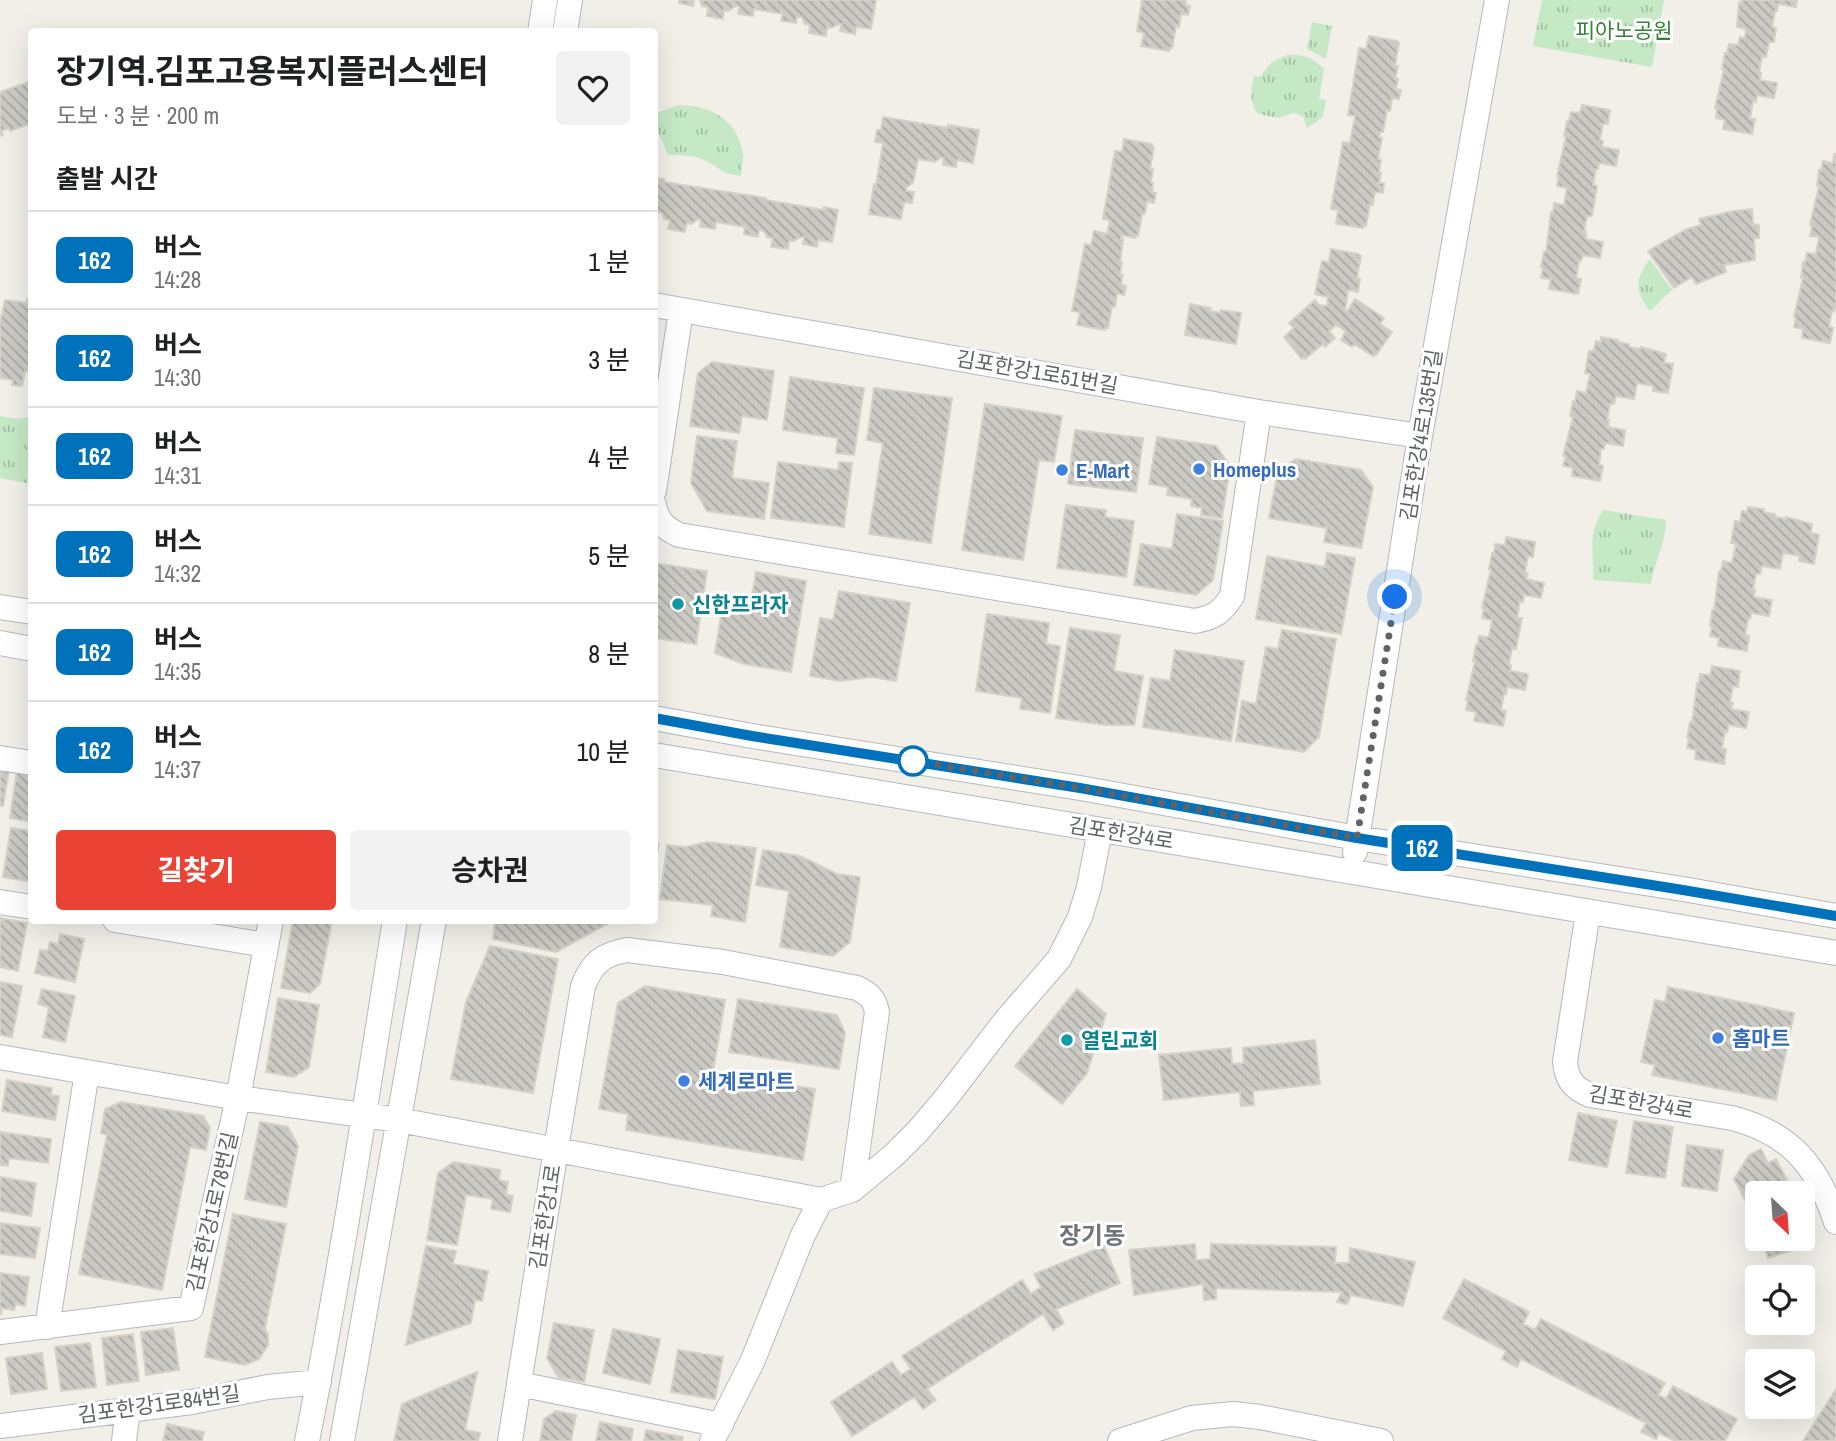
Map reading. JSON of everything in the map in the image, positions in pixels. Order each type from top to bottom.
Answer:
[{"type":"street","points":[[541,28],[545,0]]},
{"type":"street","points":[[566,28],[570,0]]},
{"type":"street","name":"김포한강4로135번길","points":[[1353,871],[1420,436],[1497,0]]},
{"type":"street","name":"김포한강1로51번길","points":[[658,306],[1259,411],[1420,436]]},
{"type":"street","points":[[658,464],[681,310]]},
{"type":"street","points":[[658,519],[666,529],[678,535],[1195,621],[1212,618],[1224,609],[1232,596],[1259,411]]},
{"type":"street","points":[[0,607],[28,611]]},
{"type":"street","points":[[0,643],[28,648]]},
{"type":"street","name":"김포한강4로","points":[[658,719],[1080,788],[1357,838],[1836,916]]},
{"type":"street","name":"김포한강4로","points":[[658,756],[1836,953]]},
{"type":"street","points":[[0,758],[28,762]]},
{"type":"street","points":[[852,1190],[876,1025],[877,1012],[869,994],[857,988],[723,962],[627,950],[603,957],[593,966],[583,986],[556,1149],[821,1200],[852,1190],[918,1131],[1006,1020],[1059,959],[1080,917],[1100,830]]},
{"type":"street","points":[[0,902],[28,906]]},
{"type":"street","name":"김포한강4로","points":[[1588,912],[1566,1050],[1566,1073],[1571,1083],[1579,1091],[1590,1095],[1732,1118],[1769,1131],[1801,1156],[1815,1173],[1824,1188],[1836,1222]]},
{"type":"street","points":[[139,924],[266,945]]},
{"type":"street","name":"김포한강1로78번길","points":[[0,1332],[191,1308],[238,1098],[270,924]]},
{"type":"street","points":[[307,1441],[364,1116],[393,924]]},
{"type":"street","points":[[342,1441],[433,924]]},
{"type":"street","points":[[0,1057],[238,1098],[364,1116]]},
{"type":"street","points":[[47,1326],[87,1072]]},
{"type":"street","name":"김포한강1로","points":[[364,1116],[556,1149],[510,1441]]},
{"type":"street","points":[[519,1384],[717,1433],[753,1360],[799,1245],[821,1200]]},
{"type":"street","name":"김포한강1로84번길","points":[[0,1426],[192,1402],[268,1387],[318,1382]]},
{"type":"street","points":[[124,1441],[128,1409]]},
{"type":"street","points":[[1120,1441],[1192,1418],[1233,1414],[1381,1441]]},
{"type":"green space","name":"피아노공원","points":[[1542,0],[1664,0],[1652,67],[1533,46]]},
{"type":"green space","points":[[1312,22],[1332,26],[1326,59],[1307,49]]},
{"type":"green space","points":[[1287,55],[1307,58],[1324,69],[1319,99],[1326,100],[1323,117],[1307,128],[1303,116],[1293,113],[1279,118],[1258,114],[1253,105],[1254,76],[1260,77],[1271,63]]},
{"type":"green space","points":[[679,105],[701,108],[721,117],[729,124],[740,142],[743,154],[741,176],[725,173],[696,157],[668,155],[658,131],[658,112]]},
{"type":"green space","points":[[1650,259],[1672,290],[1650,311],[1641,298],[1638,285],[1641,273]]},
{"type":"green space","points":[[0,416],[19,419],[28,417],[28,483],[0,478]]},
{"type":"green space","points":[[1603,510],[1666,520],[1651,584],[1593,580],[1593,537]]},
{"type":"building","points":[[679,0],[694,0],[693,6],[679,3]]},
{"type":"building","points":[[700,0],[876,0],[871,29],[856,27],[855,34],[840,31],[842,24],[839,24],[827,27],[826,36],[809,33],[810,25],[805,24],[802,17],[797,17],[796,23],[781,21],[783,14],[754,9],[753,16],[738,14],[739,6],[724,10],[723,19],[707,16],[708,7],[702,6]]},
{"type":"building","points":[[1142,0],[1186,0],[1185,5],[1190,6],[1188,15],[1181,14],[1179,27],[1176,26],[1169,51],[1141,46],[1144,33],[1137,31]]},
{"type":"building","points":[[1797,0],[1796,7],[1778,4],[1775,11],[1772,27],[1776,28],[1774,42],[1769,42],[1766,57],[1762,56],[1759,72],[1760,80],[1777,83],[1774,98],[1757,95],[1756,102],[1753,101],[1750,119],[1755,119],[1752,134],[1723,129],[1725,120],[1716,118],[1715,108],[1725,53],[1729,44],[1738,45],[1740,37],[1745,38],[1746,29],[1737,27],[1739,2]]},
{"type":"building","points":[[1369,36],[1399,43],[1395,79],[1398,79],[1396,89],[1401,90],[1399,99],[1392,98],[1383,132],[1380,132],[1379,137],[1382,138],[1378,159],[1381,160],[1379,183],[1384,183],[1383,193],[1375,192],[1366,226],[1363,228],[1336,224],[1338,210],[1331,209],[1343,142],[1350,143],[1355,116],[1348,115],[1359,48],[1366,49]]},
{"type":"building","points":[[28,82],[28,124],[10,131],[9,128],[1,131],[3,135],[0,136],[0,92]]},
{"type":"building","points":[[1582,105],[1610,110],[1608,124],[1603,124],[1600,140],[1603,141],[1602,147],[1619,150],[1616,166],[1599,163],[1596,169],[1593,185],[1597,186],[1592,216],[1587,216],[1584,232],[1586,239],[1603,242],[1600,258],[1583,255],[1579,261],[1576,278],[1581,279],[1578,294],[1549,289],[1551,279],[1541,278],[1541,267],[1554,203],[1564,205],[1567,188],[1557,186],[1557,176],[1567,121],[1571,112],[1580,113]]},
{"type":"building","points":[[883,117],[948,128],[948,125],[979,130],[973,163],[957,160],[956,167],[943,165],[944,158],[935,162],[918,159],[913,183],[906,191],[914,192],[912,203],[904,202],[901,219],[869,214],[883,143],[875,142]]},
{"type":"building","points":[[1124,139],[1152,144],[1154,147],[1150,169],[1153,169],[1152,192],[1156,193],[1154,203],[1147,201],[1138,236],[1135,238],[1122,235],[1120,275],[1123,275],[1121,285],[1126,286],[1124,295],[1117,293],[1115,307],[1112,306],[1108,328],[1105,330],[1077,325],[1080,312],[1072,311],[1085,244],[1091,245],[1094,231],[1107,234],[1110,220],[1103,219],[1115,151],[1122,152]]},
{"type":"building","points":[[1834,154],[1836,305],[1834,311],[1832,310],[1829,327],[1833,328],[1830,343],[1802,338],[1803,329],[1794,327],[1794,317],[1803,278],[1803,262],[1807,253],[1816,254],[1819,237],[1810,236],[1810,225],[1819,186],[1819,170],[1821,171],[1823,161],[1833,163]]},
{"type":"building","points":[[658,178],[664,179],[664,182],[766,200],[838,210],[832,242],[818,240],[817,247],[803,244],[804,237],[801,237],[789,241],[788,249],[771,247],[773,238],[767,237],[764,231],[759,230],[758,237],[744,234],[745,227],[716,222],[715,229],[700,227],[699,219],[691,224],[687,223],[685,232],[668,229],[670,220],[664,219],[662,213],[658,212]]},
{"type":"building","points":[[1752,209],[1753,224],[1759,225],[1759,238],[1754,238],[1755,260],[1724,265],[1726,272],[1696,284],[1692,277],[1674,288],[1648,251],[1687,229],[1701,225],[1699,219]]},
{"type":"building","points":[[1331,249],[1361,256],[1357,278],[1360,279],[1358,292],[1348,290],[1345,311],[1347,312],[1355,299],[1384,318],[1380,324],[1392,332],[1376,355],[1373,356],[1354,344],[1352,347],[1341,340],[1346,331],[1336,325],[1329,331],[1335,338],[1305,359],[1302,359],[1284,337],[1294,328],[1289,323],[1315,300],[1319,305],[1327,306],[1328,297],[1315,294],[1322,261],[1329,262]]},
{"type":"building","points":[[27,299],[28,371],[25,371],[22,386],[12,385],[13,380],[0,378],[0,322],[5,300],[27,303]]},
{"type":"building","points":[[1190,304],[1211,308],[1210,311],[1220,313],[1221,310],[1241,313],[1236,344],[1185,335]]},
{"type":"building","points":[[1601,337],[1618,340],[1617,342],[1629,344],[1629,347],[1641,347],[1666,354],[1664,363],[1673,364],[1668,393],[1653,391],[1653,386],[1637,383],[1634,399],[1616,396],[1614,404],[1610,404],[1608,427],[1625,430],[1623,446],[1605,443],[1604,449],[1601,449],[1599,465],[1603,466],[1600,481],[1572,476],[1573,468],[1563,466],[1566,456],[1563,456],[1573,417],[1570,416],[1573,401],[1577,391],[1586,393],[1590,374],[1585,373],[1589,351],[1593,352],[1596,341],[1601,342]]},
{"type":"building","points":[[712,362],[774,371],[767,420],[742,416],[739,433],[690,426],[698,373]]},
{"type":"building","points":[[790,377],[864,388],[854,455],[836,453],[838,438],[783,430]]},
{"type":"building","points":[[874,388],[952,398],[931,543],[869,534],[883,443],[867,440]]},
{"type":"building","points":[[985,404],[1062,416],[1054,462],[1039,460],[1023,560],[962,550]]},
{"type":"building","points":[[1075,430],[1143,438],[1136,492],[1068,484]]},
{"type":"building","points":[[697,436],[737,441],[732,478],[769,483],[764,519],[707,511],[691,483]]},
{"type":"building","points":[[1157,437],[1216,446],[1230,466],[1222,518],[1201,515],[1202,508],[1191,506],[1192,499],[1167,495],[1168,487],[1149,484]]},
{"type":"building","points":[[1296,459],[1361,470],[1373,487],[1361,548],[1324,542],[1327,528],[1269,518],[1278,471]]},
{"type":"building","points":[[778,462],[838,470],[839,462],[852,463],[844,527],[771,518]]},
{"type":"building","points":[[1066,505],[1106,510],[1105,517],[1134,521],[1126,577],[1057,568]]},
{"type":"building","points":[[1748,507],[1764,509],[1763,512],[1775,514],[1775,517],[1812,524],[1811,533],[1819,535],[1814,564],[1799,561],[1800,556],[1783,553],[1780,569],[1762,566],[1760,574],[1756,574],[1754,597],[1772,600],[1769,616],[1751,613],[1748,619],[1745,635],[1749,636],[1747,651],[1718,646],[1719,638],[1710,636],[1710,626],[1719,571],[1723,561],[1732,563],[1736,544],[1731,543],[1735,521],[1740,522],[1742,511],[1747,512]]},
{"type":"building","points":[[1177,514],[1223,521],[1213,580],[1196,595],[1134,585],[1141,544],[1172,549]]},
{"type":"building","points":[[1506,537],[1535,542],[1533,557],[1528,556],[1526,579],[1544,583],[1541,598],[1524,595],[1523,602],[1520,601],[1517,618],[1522,618],[1516,649],[1512,648],[1509,664],[1510,671],[1528,674],[1525,690],[1507,687],[1506,694],[1504,693],[1501,710],[1506,711],[1503,726],[1474,721],[1476,712],[1466,710],[1466,700],[1479,636],[1489,637],[1492,620],[1482,618],[1482,608],[1492,553],[1495,544],[1505,545]]},
{"type":"building","points":[[1327,553],[1355,558],[1341,634],[1256,619],[1267,556],[1325,567]]},
{"type":"building","name":"신한프라자","points":[[658,564],[707,571],[696,644],[658,639]]},
{"type":"building","points":[[756,572],[806,581],[791,672],[744,664],[715,653],[724,598],[751,602]]},
{"type":"building","points":[[839,591],[910,603],[896,681],[872,677],[840,681],[810,676],[820,618],[833,620]]},
{"type":"building","points":[[987,614],[1049,623],[1046,644],[1060,646],[1050,713],[1020,709],[1022,698],[976,691]]},
{"type":"building","points":[[1070,628],[1120,635],[1114,671],[1143,676],[1134,725],[1105,725],[1056,718]]},
{"type":"building","points":[[1282,630],[1336,639],[1319,737],[1304,752],[1236,741],[1242,701],[1256,704],[1266,647],[1278,649]]},
{"type":"building","points":[[1175,650],[1244,661],[1231,741],[1143,727],[1151,678],[1170,681]]},
{"type":"building","points":[[1712,666],[1740,671],[1738,687],[1733,686],[1731,709],[1749,712],[1746,728],[1729,725],[1727,732],[1725,731],[1722,748],[1726,749],[1724,764],[1695,759],[1696,750],[1687,748],[1697,683],[1700,674],[1710,675]]},
{"type":"building","points":[[0,768],[9,770],[3,806],[0,806]]},
{"type":"building","points":[[17,771],[28,773],[28,821],[10,818]]},
{"type":"building","points":[[11,828],[28,830],[28,881],[3,877]]},
{"type":"building","points":[[707,842],[756,848],[745,922],[711,916],[713,905],[660,899],[667,845],[686,847]]},
{"type":"building","points":[[763,850],[800,856],[837,874],[860,877],[850,942],[833,956],[780,947],[789,891],[756,885]]},
{"type":"building","points":[[0,918],[27,923],[18,971],[0,967]]},
{"type":"building","points":[[292,924],[331,924],[320,984],[310,993],[281,988]]},
{"type":"building","points":[[495,924],[607,924],[556,952],[493,939]]},
{"type":"building","points":[[60,934],[84,939],[75,982],[35,973],[40,950],[48,951],[50,942],[58,944]]},
{"type":"building","points":[[490,946],[558,959],[533,1093],[451,1079],[466,1002]]},
{"type":"building","points":[[0,982],[22,986],[12,1037],[0,1035]]},
{"type":"building","name":"세계로마트","points":[[645,986],[725,1000],[713,1072],[815,1089],[803,1160],[626,1130],[628,1114],[599,1109],[618,1003]]},
{"type":"building","name":"홈마트","points":[[1668,987],[1794,1013],[1776,1100],[1652,1075],[1655,1065],[1641,1062],[1655,1000],[1665,1002]]},
{"type":"building","points":[[42,989],[75,996],[65,1042],[43,1037],[49,1007],[38,1004]]},
{"type":"building","name":"열린교회","points":[[1077,989],[1106,1014],[1087,1073],[1062,1104],[1015,1066]]},
{"type":"building","points":[[278,998],[319,1005],[309,1067],[294,1077],[266,1072]]},
{"type":"building","points":[[738,999],[837,1015],[845,1033],[839,1069],[729,1052]]},
{"type":"building","points":[[1315,1040],[1320,1084],[1253,1091],[1254,1105],[1241,1106],[1240,1092],[1164,1100],[1159,1055],[1231,1048],[1232,1064],[1244,1063],[1243,1048]]},
{"type":"building","points":[[7,1080],[52,1088],[51,1095],[59,1096],[55,1120],[2,1111]]},
{"type":"building","points":[[121,1102],[203,1116],[210,1128],[206,1150],[190,1147],[162,1290],[79,1274],[107,1135],[101,1133],[105,1109]]},
{"type":"building","points":[[1578,1113],[1617,1121],[1607,1167],[1569,1160]]},
{"type":"building","points":[[1634,1121],[1673,1127],[1665,1178],[1626,1173]]},
{"type":"building","points":[[260,1122],[288,1127],[298,1146],[286,1207],[245,1199]]},
{"type":"building","points":[[0,1132],[51,1139],[48,1163],[9,1158],[8,1166],[0,1165]]},
{"type":"building","points":[[1687,1145],[1723,1150],[1717,1191],[1682,1186]]},
{"type":"building","points":[[1761,1149],[1768,1163],[1776,1159],[1787,1181],[1745,1181],[1745,1200],[1734,1179],[1749,1155]]},
{"type":"building","points":[[454,1162],[500,1170],[499,1180],[508,1182],[506,1195],[513,1196],[510,1212],[491,1209],[493,1199],[466,1195],[457,1245],[427,1240],[438,1173]]},
{"type":"building","points":[[0,1177],[36,1183],[31,1216],[0,1211]]},
{"type":"building","points":[[233,1214],[286,1224],[265,1328],[268,1345],[259,1359],[245,1365],[205,1357]]},
{"type":"building","points":[[0,1223],[40,1228],[35,1258],[0,1254]]},
{"type":"building","points":[[1195,1244],[1196,1260],[1210,1259],[1211,1244],[1336,1247],[1335,1263],[1349,1263],[1350,1248],[1415,1262],[1403,1306],[1351,1295],[1347,1304],[1337,1302],[1342,1292],[1216,1288],[1216,1299],[1204,1300],[1203,1284],[1134,1295],[1129,1250]]},
{"type":"building","points":[[426,1246],[456,1251],[453,1264],[488,1271],[482,1301],[475,1300],[471,1323],[406,1345]]},
{"type":"building","points":[[1104,1246],[1120,1283],[1056,1309],[1064,1323],[1053,1330],[1043,1314],[927,1389],[936,1400],[923,1409],[914,1397],[852,1436],[831,1402],[892,1362],[901,1375],[911,1369],[902,1356],[1022,1280],[1031,1294],[1041,1287],[1034,1274]]},
{"type":"building","points":[[1766,1251],[1789,1251],[1768,1258]]},
{"type":"building","points":[[0,1273],[29,1277],[25,1306],[16,1304],[14,1310],[2,1308],[0,1313]]},
{"type":"building","points":[[1464,1279],[1529,1312],[1523,1324],[1535,1330],[1541,1319],[1665,1383],[1658,1395],[1666,1399],[1673,1386],[1737,1419],[1725,1441],[1675,1441],[1659,1433],[1656,1439],[1641,1432],[1646,1423],[1521,1359],[1517,1367],[1502,1359],[1506,1351],[1443,1318]]},
{"type":"building","points":[[554,1323],[594,1330],[584,1382],[558,1377],[547,1358]]},
{"type":"building","points":[[173,1328],[179,1370],[146,1375],[141,1332]]},
{"type":"building","points":[[613,1329],[660,1339],[650,1384],[603,1373]]},
{"type":"building","points":[[133,1334],[139,1381],[107,1385],[102,1338]]},
{"type":"building","points":[[90,1343],[96,1387],[61,1391],[55,1347]]},
{"type":"building","points":[[678,1350],[723,1357],[715,1399],[671,1392]]},
{"type":"building","points":[[42,1353],[47,1389],[11,1394],[6,1358]]},
{"type":"building","points":[[477,1372],[465,1430],[480,1433],[478,1441],[394,1441],[402,1404]]},
{"type":"building","points":[[1836,1389],[1836,1441],[1803,1441]]},
{"type":"building","points":[[556,1411],[576,1415],[571,1441],[540,1441],[544,1419]]},
{"type":"building","points":[[600,1422],[633,1429],[631,1441],[596,1441]]},
{"type":"building","points":[[167,1424],[204,1432],[202,1441],[163,1441]]},
{"type":"building","points":[[646,1430],[683,1437],[682,1441],[644,1441]]},
{"type":"bus line","name":"162","points":[[658,719],[1080,788],[1357,838],[1836,916]]},
{"type":"place","name":"Homeplus","points":[[1199,469]]},
{"type":"place","name":"E-Mart","points":[[1062,470]]},
{"type":"place","name":"신한프라자","points":[[678,604]]},
{"type":"place","name":"홈마트","points":[[1718,1038]]},
{"type":"place","name":"열린교회","points":[[1067,1040]]},
{"type":"place","name":"세계로마트","points":[[684,1081]]},
{"type":"district","name":"장기동","points":[[1092,1235]]},
{"type":"route","points":[[913,761],[1357,838],[1395,597]]}]
